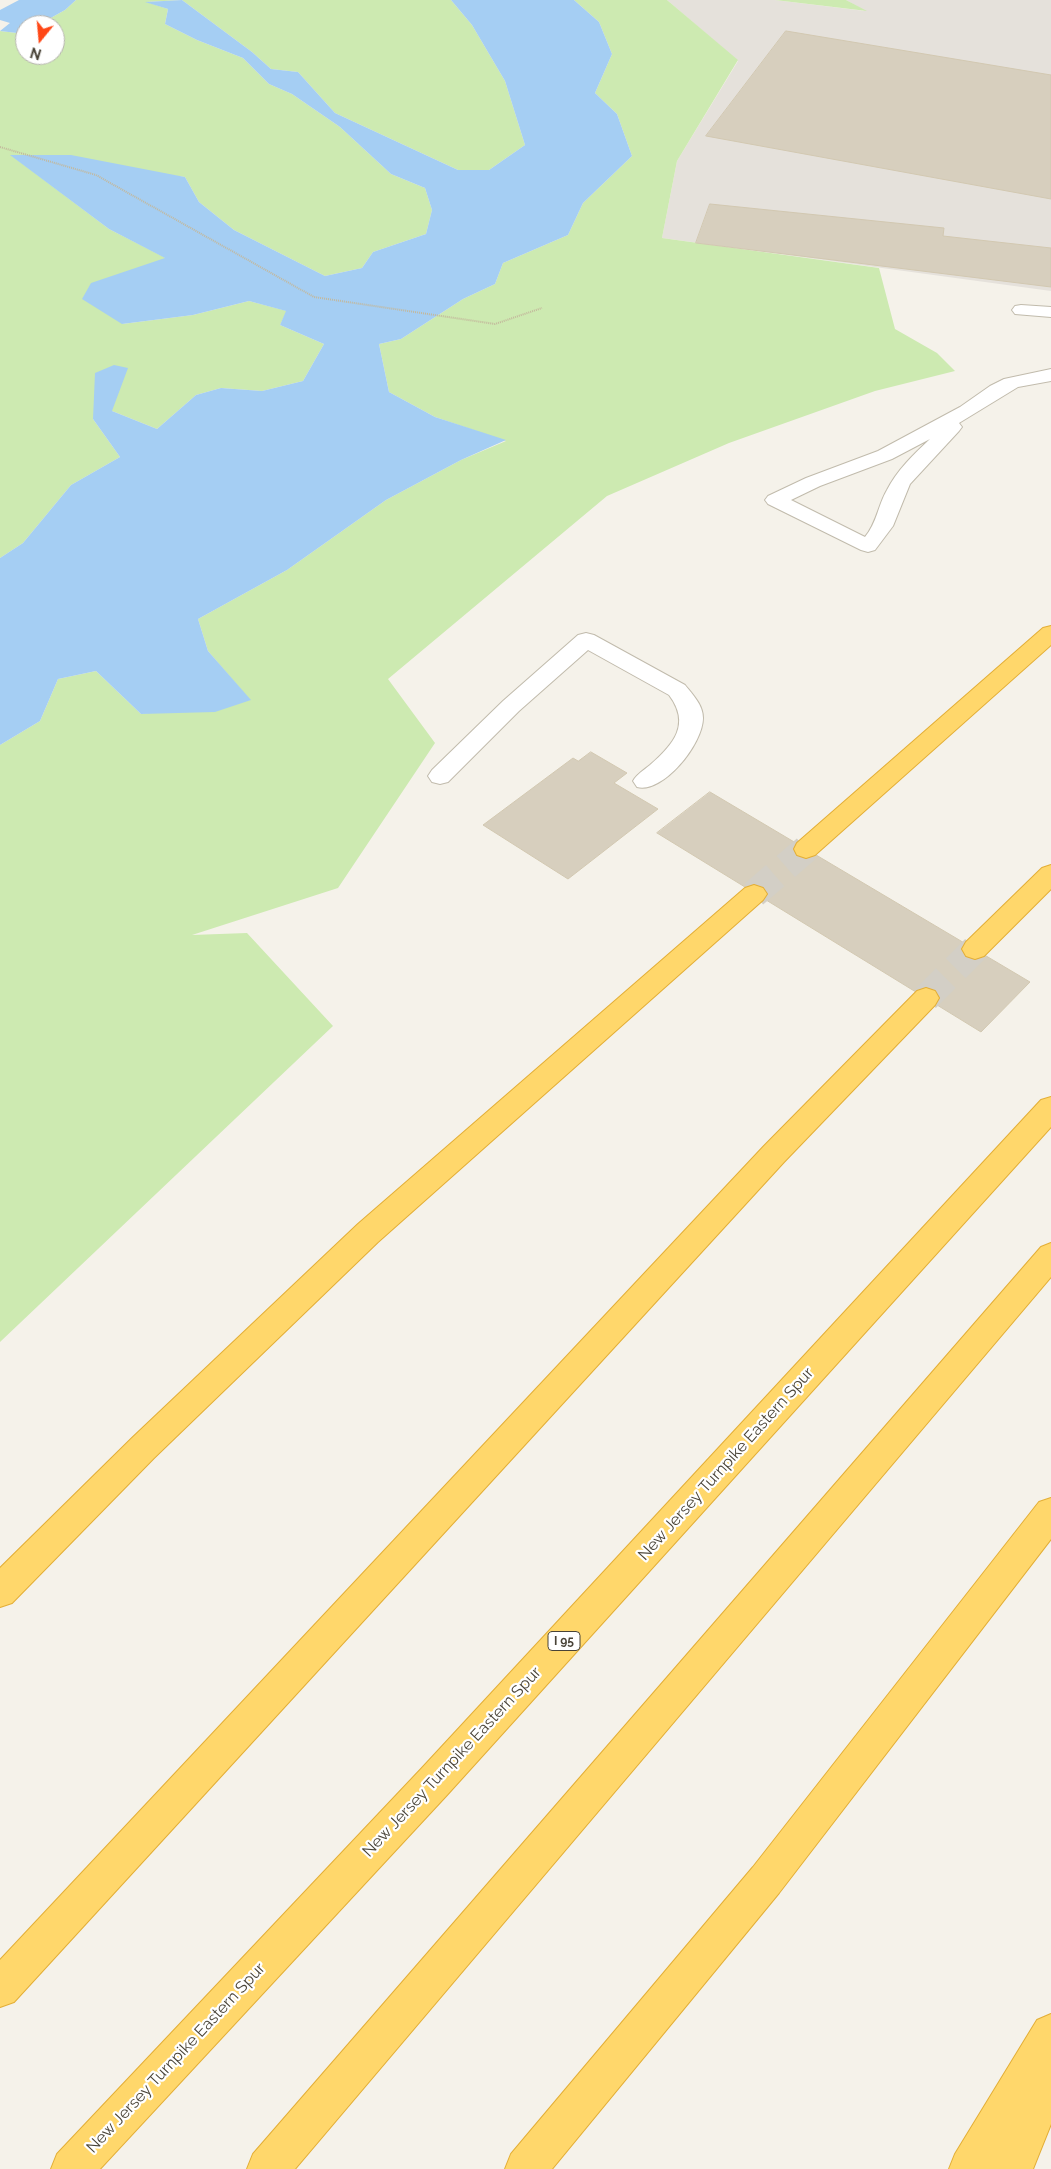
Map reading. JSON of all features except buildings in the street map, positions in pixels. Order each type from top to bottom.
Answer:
[{"type":"highway","points":[[806,849],[1051,633]]},
{"type":"highway","points":[[975,949],[1051,874]]},
{"type":"highway","points":[[0,1591],[143,1448],[368,1233],[754,894]]},
{"type":"highway","points":[[0,1988],[781,1147],[926,998]]},
{"type":"highway","name":"New Jersey Turnpike Eastern Spur","points":[[72,2169],[480,1732],[1051,1108]]},
{"type":"highway","points":[[268,2169],[1051,1256]]},
{"type":"highway","points":[[526,2169],[766,1880],[1051,1513]]},
{"type":"highway","points":[[970,2169],[1051,2034]]},
{"type":"highway","points":[[1012,2169],[1051,2075]]},
{"type":"lane","points":[[1021,310],[1051,312]]},
{"type":"lane","points":[[967,411],[903,480],[896,493],[885,525],[879,536],[868,546],[775,500],[813,482],[885,456],[967,411],[997,390],[1011,383],[1051,375]]},
{"type":"lane","points":[[440,776],[511,706],[586,640],[677,690],[686,699],[691,709],[690,732],[683,745],[662,768],[645,781]]},
{"type":"path","points":[[0,147],[96,175],[314,297],[495,324],[542,308]]},
{"type":"shaded area","points":[[667,0],[775,0],[865,11],[846,0],[1051,0],[1051,291],[662,238],[677,161],[738,61]]},
{"type":"green space","points":[[76,0],[182,0],[147,2],[168,9],[165,24],[197,40],[243,58],[269,84],[292,94],[340,127],[391,174],[425,188],[432,210],[426,234],[373,252],[362,268],[325,276],[234,230],[199,202],[185,177],[11,155],[109,229],[166,258],[122,324],[193,315],[249,301],[287,311],[280,325],[324,344],[303,381],[262,391],[221,388],[196,395],[157,429],[112,411],[93,419],[120,457],[71,485],[23,543],[0,558],[0,31],[15,33],[15,65],[65,65],[65,15],[56,15]]},
{"type":"green space","points":[[182,0],[451,0],[472,25],[505,81],[525,145],[489,170],[458,170],[335,113],[298,72],[271,69],[252,52]]},
{"type":"green space","points":[[574,0],[667,0],[738,60],[677,161],[662,238],[879,268],[895,329],[937,353],[955,371],[875,391],[729,443],[607,496],[388,679],[435,743],[338,888],[192,935],[247,933],[333,1026],[0,1342],[0,745],[40,721],[58,679],[96,671],[141,714],[250,700],[208,651],[198,619],[287,570],[386,500],[461,460],[506,441],[435,417],[389,392],[379,344],[401,339],[463,299],[495,284],[503,263],[568,235],[583,203],[632,156],[617,114],[595,93],[612,54],[599,22]]},
{"type":"green space","points":[[775,0],[846,0],[867,11]]},
{"type":"water","points":[[19,0],[76,0],[56,15],[15,15],[15,33],[0,31],[10,23],[0,20],[0,10]]},
{"type":"water","points":[[182,0],[252,52],[271,69],[298,72],[335,113],[458,170],[489,170],[525,145],[505,81],[472,25],[451,0],[574,0],[599,22],[612,54],[595,93],[617,114],[632,156],[583,203],[568,235],[503,263],[495,284],[463,299],[401,339],[379,344],[389,392],[435,417],[506,440],[461,460],[386,500],[287,570],[198,619],[208,651],[251,700],[215,712],[141,714],[96,671],[58,679],[40,721],[0,745],[0,558],[23,543],[71,485],[120,457],[93,419],[95,373],[114,365],[128,368],[112,411],[157,429],[196,395],[221,388],[262,391],[303,381],[324,344],[280,325],[286,311],[249,301],[193,315],[122,324],[82,299],[91,283],[165,258],[109,229],[10,155],[71,155],[185,177],[199,202],[234,230],[325,276],[362,268],[373,252],[426,234],[432,210],[425,188],[391,174],[340,127],[292,94],[269,84],[243,58],[197,40],[165,24],[168,9],[145,2]]},
{"type":"tunnel","points":[[754,894],[806,849]]},
{"type":"tunnel","points":[[926,998],[975,949]]}]
